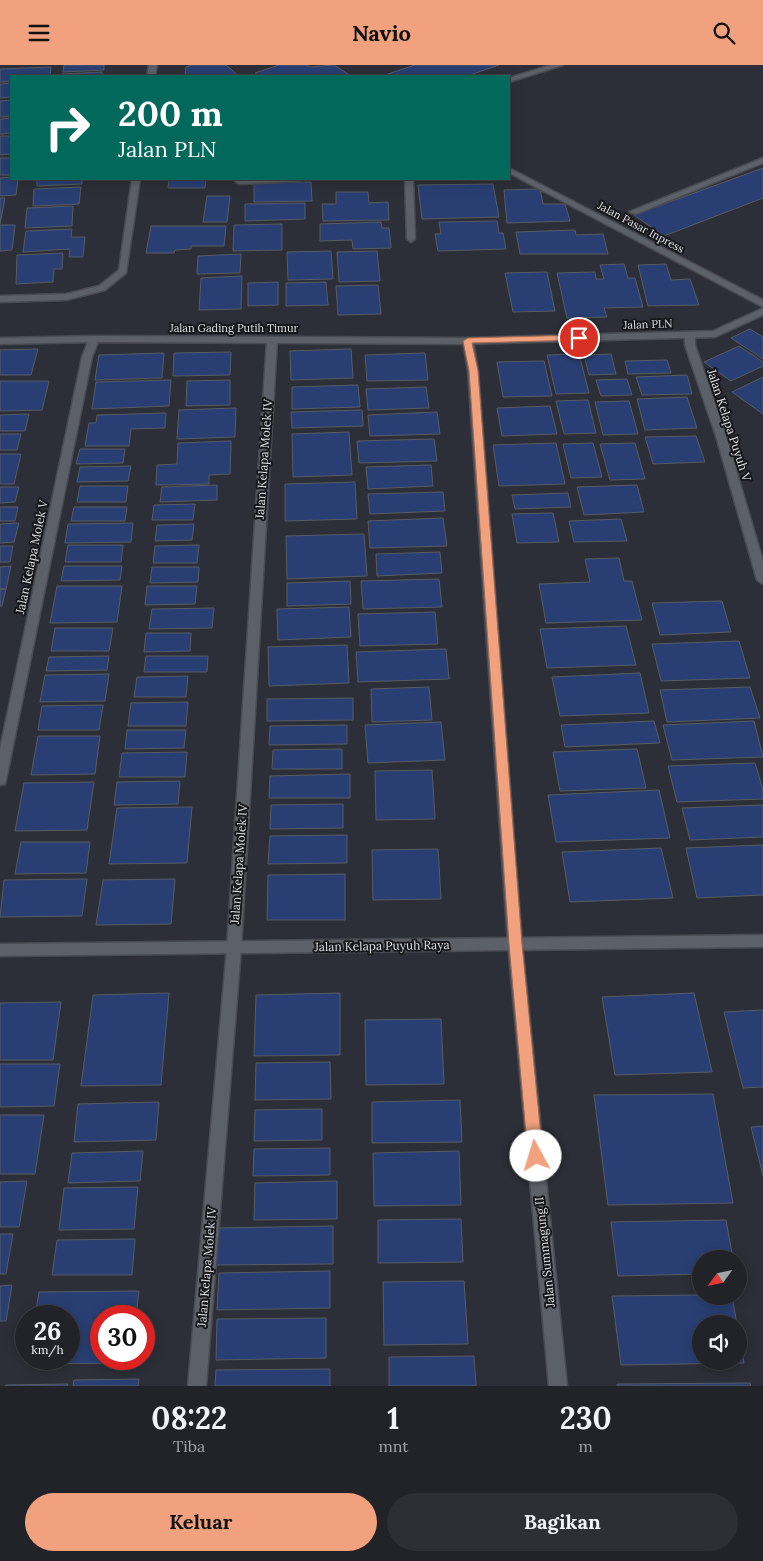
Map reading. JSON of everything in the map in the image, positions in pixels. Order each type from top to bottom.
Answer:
[{"type":"street","points":[[510,80],[559,65]]},
{"type":"street","points":[[633,212],[763,160]]},
{"type":"street","name":"Jalan Pasar Inpress","points":[[510,172],[763,304]]},
{"type":"street","points":[[0,299],[66,297],[102,288],[123,271],[136,180]]},
{"type":"street","points":[[239,181],[270,180]]},
{"type":"street","points":[[409,180],[411,239]]},
{"type":"street","name":"Jalan PLN","points":[[468,341],[715,334],[763,311]]},
{"type":"street","name":"Jalan Kelapa Puyuh V","points":[[690,335],[690,345],[721,436],[763,580]]},
{"type":"street","name":"Jalan Gading Putih Timur","points":[[0,341],[94,339],[468,341]]},
{"type":"street","name":"Jalan Kelapa Molek V","points":[[0,780],[87,357],[94,339]]},
{"type":"street","name":"Jalan Kelapa Molek IV","points":[[197,1386],[234,948],[272,341]]},
{"type":"street","name":"Jalan Summagung II","points":[[468,341],[473,371],[515,944],[558,1386]]},
{"type":"street","name":"Jalan Kelapa Puyuh Raya","points":[[0,950],[763,941]]},
{"type":"building","points":[[64,65],[104,65],[104,70],[63,72]]},
{"type":"building","points":[[192,65],[226,65],[238,75],[185,75],[186,67]]},
{"type":"building","points":[[279,65],[306,65],[310,67],[334,65],[348,74],[258,75],[255,73]]},
{"type":"building","points":[[415,65],[499,65],[470,75],[385,75]]},
{"type":"building","points":[[51,67],[50,75],[10,75],[10,81],[0,82],[0,69]]},
{"type":"building","points":[[102,72],[101,75],[61,74]]},
{"type":"building","points":[[10,83],[10,97],[0,98],[0,84]]},
{"type":"building","points":[[10,100],[10,116],[0,117],[0,101]]},
{"type":"building","points":[[10,118],[10,133],[0,134],[0,119]]},
{"type":"building","points":[[0,136],[10,136],[10,154],[0,155]]},
{"type":"building","points":[[0,158],[10,158],[10,175],[0,175]]},
{"type":"building","points":[[763,168],[763,198],[664,236],[634,215]]},
{"type":"building","points":[[10,177],[10,180],[18,180],[16,195],[0,196],[0,178]]},
{"type":"building","points":[[37,180],[82,180],[82,184],[37,186]]},
{"type":"building","points":[[169,180],[206,180],[205,188],[168,188]]},
{"type":"building","points":[[311,182],[312,201],[254,202],[254,183]]},
{"type":"building","points":[[493,184],[499,217],[422,219],[418,185]]},
{"type":"building","points":[[81,187],[79,204],[33,206],[34,189]]},
{"type":"building","points":[[540,189],[543,204],[565,204],[570,221],[507,223],[504,190]]},
{"type":"building","points":[[336,192],[368,192],[369,203],[388,202],[389,220],[323,221],[322,204],[336,204]]},
{"type":"building","points":[[207,196],[230,196],[227,222],[203,222]]},
{"type":"building","points":[[0,198],[5,198],[0,224]]},
{"type":"building","points":[[305,203],[305,219],[245,221],[245,204]]},
{"type":"building","points":[[73,206],[72,226],[25,228],[27,208]]},
{"type":"building","points":[[497,221],[499,233],[503,233],[506,249],[438,251],[435,234],[441,234],[439,222]]},
{"type":"building","points":[[381,222],[382,228],[389,228],[391,248],[353,249],[352,240],[320,241],[320,224]]},
{"type":"building","points":[[282,224],[282,250],[233,251],[234,225]]},
{"type":"building","points":[[0,225],[15,225],[12,250],[0,251]]},
{"type":"building","points":[[151,226],[226,226],[224,246],[191,246],[191,249],[175,250],[174,253],[146,253]]},
{"type":"building","points":[[72,229],[71,237],[85,237],[83,257],[69,257],[70,249],[23,252],[26,231]]},
{"type":"building","points":[[575,230],[576,235],[603,234],[608,254],[520,254],[516,232]]},
{"type":"building","points":[[331,251],[333,279],[288,280],[287,252]]},
{"type":"building","points":[[377,251],[380,281],[339,282],[337,252]]},
{"type":"building","points":[[63,253],[62,269],[54,269],[53,282],[16,284],[17,255]]},
{"type":"building","points":[[241,254],[240,273],[197,274],[198,256]]},
{"type":"building","points":[[624,264],[628,278],[635,278],[643,307],[604,308],[607,317],[567,318],[557,273],[595,272],[596,279],[604,279],[600,265]]},
{"type":"building","points":[[666,264],[671,280],[690,279],[699,305],[648,306],[638,265]]},
{"type":"building","points":[[547,272],[555,311],[513,312],[505,273]]},
{"type":"building","points":[[242,276],[241,309],[199,310],[201,278]]},
{"type":"building","points":[[278,282],[278,305],[248,306],[248,283]]},
{"type":"building","points":[[326,282],[328,305],[286,306],[286,283]]},
{"type":"building","points":[[378,285],[381,314],[338,315],[336,286]]},
{"type":"building","points":[[750,329],[763,337],[763,359],[731,338]]},
{"type":"building","points":[[739,346],[763,362],[763,366],[731,381],[704,362]]},
{"type":"building","points":[[38,349],[31,375],[0,375],[0,350]]},
{"type":"building","points":[[351,349],[353,378],[291,380],[290,351]]},
{"type":"building","points":[[231,352],[230,375],[173,376],[174,353]]},
{"type":"building","points":[[164,353],[162,378],[95,380],[99,355]]},
{"type":"building","points":[[425,353],[428,380],[367,381],[365,355]]},
{"type":"building","points":[[579,354],[589,393],[556,394],[547,355]]},
{"type":"building","points":[[611,354],[616,374],[589,375],[584,355]]},
{"type":"building","points":[[667,360],[671,373],[628,374],[625,361]]},
{"type":"building","points":[[544,361],[552,396],[503,397],[497,362]]},
{"type":"building","points":[[687,375],[692,394],[642,395],[636,377]]},
{"type":"building","points":[[763,377],[763,414],[732,392]]},
{"type":"building","points":[[627,379],[632,395],[601,396],[596,380]]},
{"type":"building","points":[[171,380],[169,406],[92,409],[96,382]]},
{"type":"building","points":[[230,380],[230,405],[186,406],[187,381]]},
{"type":"building","points":[[0,381],[49,381],[42,410],[0,411]]},
{"type":"building","points":[[358,385],[360,407],[292,409],[292,387]]},
{"type":"building","points":[[426,387],[429,408],[368,410],[366,389]]},
{"type":"building","points":[[687,397],[697,428],[645,430],[637,399]]},
{"type":"building","points":[[588,400],[596,433],[564,434],[556,401]]},
{"type":"building","points":[[629,401],[638,434],[603,435],[595,402]]},
{"type":"building","points":[[550,406],[557,434],[502,436],[497,408]]},
{"type":"building","points":[[236,408],[235,437],[177,439],[179,410]]},
{"type":"building","points":[[362,410],[363,426],[292,428],[291,412]]},
{"type":"building","points":[[437,412],[440,434],[370,436],[368,415]]},
{"type":"building","points":[[166,413],[165,428],[131,429],[129,446],[85,446],[89,423],[96,423],[97,415]]},
{"type":"building","points":[[29,414],[25,431],[0,431],[0,415]]},
{"type":"building","points":[[349,432],[352,475],[293,477],[292,434]]},
{"type":"building","points":[[0,434],[21,434],[17,450],[0,450]]},
{"type":"building","points":[[696,436],[705,462],[653,464],[645,437]]},
{"type":"building","points":[[434,439],[437,461],[359,463],[357,441]]},
{"type":"building","points":[[231,441],[230,474],[209,475],[209,484],[156,485],[157,465],[177,464],[178,443]]},
{"type":"building","points":[[556,443],[565,484],[499,486],[493,445]]},
{"type":"building","points":[[593,443],[602,477],[571,478],[563,444]]},
{"type":"building","points":[[635,443],[645,479],[610,480],[600,444]]},
{"type":"building","points":[[80,449],[125,449],[123,463],[76,464]]},
{"type":"building","points":[[0,454],[21,454],[14,484],[0,484]]},
{"type":"building","points":[[431,465],[433,486],[368,489],[366,467]]},
{"type":"building","points":[[131,466],[128,481],[77,482],[80,467]]},
{"type":"building","points":[[355,482],[357,519],[285,521],[285,484]]},
{"type":"building","points":[[217,485],[217,500],[160,502],[162,487]]},
{"type":"building","points":[[637,485],[644,512],[584,515],[577,487]]},
{"type":"building","points":[[80,486],[128,486],[126,502],[77,502]]},
{"type":"building","points":[[0,487],[19,487],[15,502],[0,503]]},
{"type":"building","points":[[443,492],[445,511],[370,514],[368,494]]},
{"type":"building","points":[[568,493],[571,507],[515,509],[512,495]]},
{"type":"building","points":[[195,504],[193,520],[152,520],[154,505]]},
{"type":"building","points":[[0,507],[18,507],[15,521],[0,521]]},
{"type":"building","points":[[74,507],[127,507],[125,521],[71,521]]},
{"type":"building","points":[[553,513],[559,542],[517,543],[512,514]]},
{"type":"building","points":[[443,518],[447,546],[370,548],[368,521]]},
{"type":"building","points":[[621,519],[627,541],[574,542],[569,521]]},
{"type":"building","points":[[19,523],[14,542],[0,543],[0,524]]},
{"type":"building","points":[[133,523],[131,542],[65,543],[68,524]]},
{"type":"building","points":[[194,524],[192,540],[155,541],[157,525]]},
{"type":"building","points":[[364,534],[367,576],[287,579],[286,536]]},
{"type":"building","points":[[68,545],[123,545],[121,562],[65,562]]},
{"type":"building","points":[[199,545],[197,563],[153,563],[155,546]]},
{"type":"building","points":[[0,546],[13,546],[10,562],[0,562]]},
{"type":"building","points":[[440,552],[442,573],[377,576],[376,554]]},
{"type":"building","points":[[619,558],[624,581],[632,581],[642,620],[546,623],[539,584],[590,582],[585,559]]},
{"type":"building","points":[[11,566],[6,589],[0,589],[0,567]]},
{"type":"building","points":[[64,566],[122,566],[120,580],[61,581]]},
{"type":"building","points":[[152,567],[199,567],[198,582],[150,583]]},
{"type":"building","points":[[439,579],[442,607],[363,609],[361,581]]},
{"type":"building","points":[[350,581],[351,604],[287,606],[287,583]]},
{"type":"building","points":[[57,586],[122,586],[117,622],[50,623]]},
{"type":"building","points":[[147,586],[197,586],[195,604],[145,605]]},
{"type":"building","points":[[0,589],[6,589],[2,606],[0,606]]},
{"type":"building","points":[[722,601],[731,632],[660,635],[652,603]]},
{"type":"building","points":[[349,607],[351,637],[278,640],[277,609]]},
{"type":"building","points":[[214,608],[212,628],[149,629],[152,609]]},
{"type":"building","points":[[435,612],[438,644],[360,646],[358,614]]},
{"type":"building","points":[[626,626],[636,665],[547,668],[540,629]]},
{"type":"building","points":[[55,628],[113,628],[109,651],[51,651]]},
{"type":"building","points":[[146,633],[191,633],[190,651],[144,652]]},
{"type":"building","points":[[739,641],[750,678],[661,681],[652,644]]},
{"type":"building","points":[[347,645],[349,683],[269,686],[268,647]]},
{"type":"building","points":[[446,649],[449,679],[358,682],[356,652]]},
{"type":"building","points":[[109,656],[107,670],[46,671],[49,657]]},
{"type":"building","points":[[146,656],[208,656],[207,672],[144,672]]},
{"type":"building","points":[[640,673],[649,713],[560,716],[552,677]]},
{"type":"building","points":[[109,674],[105,701],[40,702],[45,675]]},
{"type":"building","points":[[188,676],[186,697],[134,697],[137,677]]},
{"type":"building","points":[[429,687],[432,720],[372,722],[371,689]]},
{"type":"building","points":[[750,687],[760,718],[667,722],[660,690]]},
{"type":"building","points":[[353,698],[353,720],[267,721],[267,699]]},
{"type":"building","points":[[188,702],[186,726],[128,726],[131,703]]},
{"type":"building","points":[[103,705],[99,730],[38,730],[42,706]]},
{"type":"building","points":[[654,721],[660,743],[565,747],[561,725]]},
{"type":"building","points":[[754,721],[763,757],[672,760],[663,725]]},
{"type":"building","points":[[441,722],[445,760],[368,763],[365,725]]},
{"type":"building","points":[[347,725],[347,744],[269,745],[270,726]]},
{"type":"building","points":[[127,730],[186,730],[184,748],[125,749]]},
{"type":"building","points":[[38,736],[100,736],[95,774],[31,775]]},
{"type":"building","points":[[342,749],[342,769],[272,769],[273,750]]},
{"type":"building","points":[[637,749],[646,788],[560,791],[553,752]]},
{"type":"building","points":[[187,752],[185,777],[119,777],[122,753]]},
{"type":"building","points":[[755,763],[763,790],[763,799],[677,802],[668,766]]},
{"type":"building","points":[[432,770],[435,819],[376,820],[375,771]]},
{"type":"building","points":[[350,774],[350,798],[269,798],[270,776]]},
{"type":"building","points":[[180,781],[178,804],[114,805],[117,782]]},
{"type":"building","points":[[94,782],[87,830],[15,831],[24,783]]},
{"type":"building","points":[[659,790],[670,838],[556,842],[548,795]]},
{"type":"building","points":[[343,804],[343,828],[270,829],[271,805]]},
{"type":"building","points":[[763,805],[763,837],[690,840],[682,808]]},
{"type":"building","points":[[192,807],[187,863],[109,864],[117,808]]},
{"type":"building","points":[[347,835],[347,863],[268,864],[270,836]]},
{"type":"building","points":[[21,842],[90,842],[86,873],[15,874]]},
{"type":"building","points":[[763,845],[763,895],[697,898],[686,848]]},
{"type":"building","points":[[661,848],[673,898],[570,902],[562,852]]},
{"type":"building","points":[[438,849],[441,899],[373,900],[372,850]]},
{"type":"building","points":[[345,874],[345,920],[267,920],[268,875]]},
{"type":"building","points":[[87,879],[82,916],[0,917],[4,880]]},
{"type":"building","points":[[175,879],[171,924],[96,925],[103,880]]},
{"type":"building","points":[[169,993],[161,1085],[81,1086],[93,995]]},
{"type":"building","points":[[340,993],[340,1055],[254,1056],[256,995]]},
{"type":"building","points":[[694,993],[712,1072],[615,1075],[602,997]]},
{"type":"building","points":[[61,1002],[53,1060],[0,1060],[0,1003]]},
{"type":"building","points":[[763,1010],[763,1087],[743,1088],[724,1012]]},
{"type":"building","points":[[441,1019],[444,1084],[366,1085],[365,1020]]},
{"type":"building","points":[[330,1062],[331,1099],[255,1100],[256,1063]]},
{"type":"building","points":[[0,1064],[60,1064],[54,1106],[0,1107]]},
{"type":"building","points":[[713,1094],[733,1203],[608,1205],[594,1095]]},
{"type":"building","points":[[460,1100],[462,1142],[372,1143],[372,1102]]},
{"type":"building","points":[[159,1102],[156,1140],[74,1142],[78,1104]]},
{"type":"building","points":[[322,1109],[322,1140],[254,1141],[255,1110]]},
{"type":"building","points":[[0,1115],[44,1115],[35,1174],[0,1174]]},
{"type":"building","points":[[763,1126],[763,1176],[751,1127]]},
{"type":"building","points":[[330,1148],[330,1175],[253,1176],[254,1149]]},
{"type":"building","points":[[143,1151],[140,1181],[68,1183],[72,1153]]},
{"type":"building","points":[[459,1151],[461,1205],[374,1206],[373,1153]]},
{"type":"building","points":[[27,1181],[19,1227],[0,1227],[0,1182]]},
{"type":"building","points":[[337,1181],[337,1219],[254,1220],[255,1183]]},
{"type":"building","points":[[138,1187],[134,1229],[59,1230],[64,1188]]},
{"type":"building","points":[[461,1219],[463,1262],[378,1263],[378,1220]]},
{"type":"building","points":[[726,1220],[731,1250],[692,1250],[692,1274],[618,1276],[611,1222]]},
{"type":"building","points":[[333,1226],[333,1264],[212,1265],[215,1228]]},
{"type":"building","points":[[0,1234],[13,1234],[6,1274],[0,1274]]},
{"type":"building","points":[[135,1239],[132,1275],[52,1275],[57,1240]]},
{"type":"building","points":[[330,1271],[330,1308],[217,1310],[219,1273]]},
{"type":"building","points":[[464,1281],[468,1344],[384,1345],[383,1282]]},
{"type":"building","points":[[12,1285],[6,1321],[0,1321],[0,1286]]},
{"type":"building","points":[[139,1291],[137,1305],[90,1305],[90,1363],[80,1364],[80,1305],[37,1305],[39,1292]]},
{"type":"building","points":[[692,1295],[692,1305],[734,1305],[735,1315],[692,1315],[692,1364],[621,1365],[612,1296]]},
{"type":"building","points":[[326,1318],[326,1358],[216,1360],[217,1319]]},
{"type":"building","points":[[474,1356],[476,1386],[389,1386],[389,1357]]},
{"type":"building","points":[[330,1369],[330,1386],[215,1386],[216,1370]]},
{"type":"building","points":[[139,1379],[138,1386],[73,1386],[74,1380]]},
{"type":"building","points":[[750,1383],[751,1386],[617,1386],[617,1384]]},
{"type":"building","points":[[68,1384],[67,1386],[5,1386],[6,1385]]},
{"type":"route","points":[[536,1156],[515,944],[472,356],[468,341],[579,338]]}]
